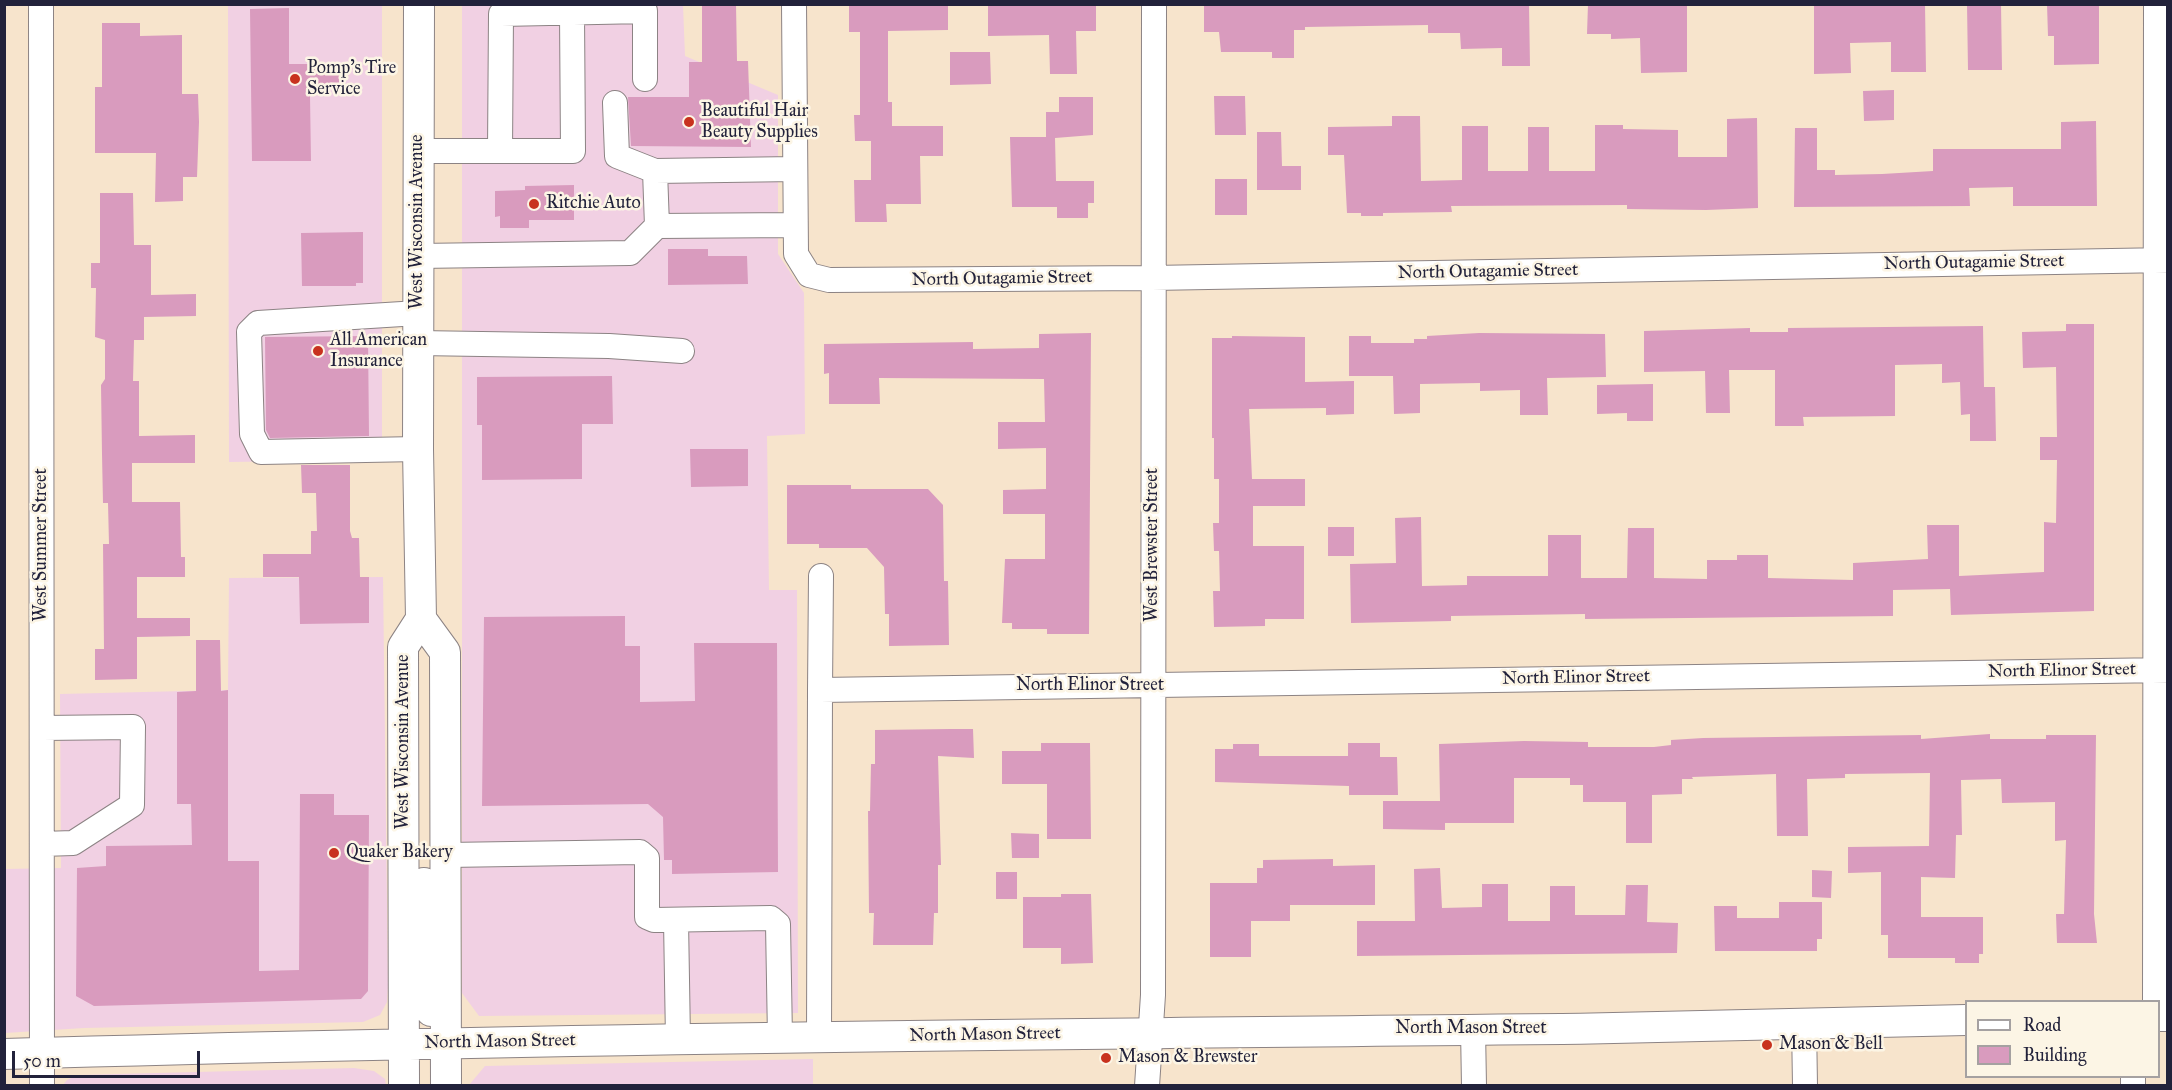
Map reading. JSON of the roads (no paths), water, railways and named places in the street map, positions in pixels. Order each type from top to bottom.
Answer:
[{"type":"main road","name":"West Wisconsin Avenue","points":[[404,1086],[403,647],[421,620],[417,256],[419,4]]},
{"type":"main road","name":"West Wisconsin Avenue","points":[[421,620],[445,652],[446,1086]]},
{"type":"main road","points":[[404,702],[422,766],[426,992],[428,1006],[447,1043]]},
{"type":"main road","name":"North Mason Street","points":[[4,1053],[403,1043],[1965,1020]]},
{"type":"main road","points":[[403,1043],[423,1073],[425,1086]]},
{"type":"street","name":"West Summer Street","points":[[41,4],[42,1086]]},
{"type":"street","points":[[417,256],[630,253],[657,226],[795,225],[794,4]]},
{"type":"street","name":"West Brewster Street","points":[[1147,1086],[1153,994],[1154,4]]},
{"type":"street","points":[[2155,1000],[2161,670],[2161,260],[2156,4]]},
{"type":"street","points":[[500,151],[501,14],[645,12],[645,79]]},
{"type":"street","points":[[419,151],[573,151],[572,14]]},
{"type":"street","points":[[615,103],[617,156],[655,171],[795,169]]},
{"type":"street","points":[[655,171],[657,226]]},
{"type":"street","name":"North Outagamie Street","points":[[795,225],[796,254],[809,275],[839,281],[1152,278],[2161,260]]},
{"type":"street","points":[[418,313],[258,322],[249,332],[252,434],[261,452],[418,449]]},
{"type":"street","points":[[418,343],[609,346],[682,351]]},
{"type":"street","points":[[819,1037],[821,576]]},
{"type":"street","name":"North Elinor Street","points":[[820,690],[2161,670]]},
{"type":"street","points":[[42,844],[73,843],[132,806],[133,750],[133,728],[43,728]]},
{"type":"street","points":[[447,855],[640,852],[647,858],[647,917],[654,920],[771,918],[778,924],[780,1038]]},
{"type":"street","points":[[676,920],[678,1040]]},
{"type":"street","points":[[1804,1023],[1805,1086]]},
{"type":"street","points":[[1473,1029],[1474,1086]]},
{"type":"place","name":"Pomp's Tire Service","points":[[295,79]]},
{"type":"place","name":"Beautiful Hair Beauty Supplies","points":[[689,122]]},
{"type":"place","name":"Ritchie Auto","points":[[534,204]]},
{"type":"place","name":"All American Insurance","points":[[318,351]]},
{"type":"place","name":"Quaker Bakery","points":[[334,853]]},
{"type":"place","name":"Mason & Bell","points":[[1767,1045]]},
{"type":"place","name":"Mason & Brewster","points":[[1106,1058]]}]
